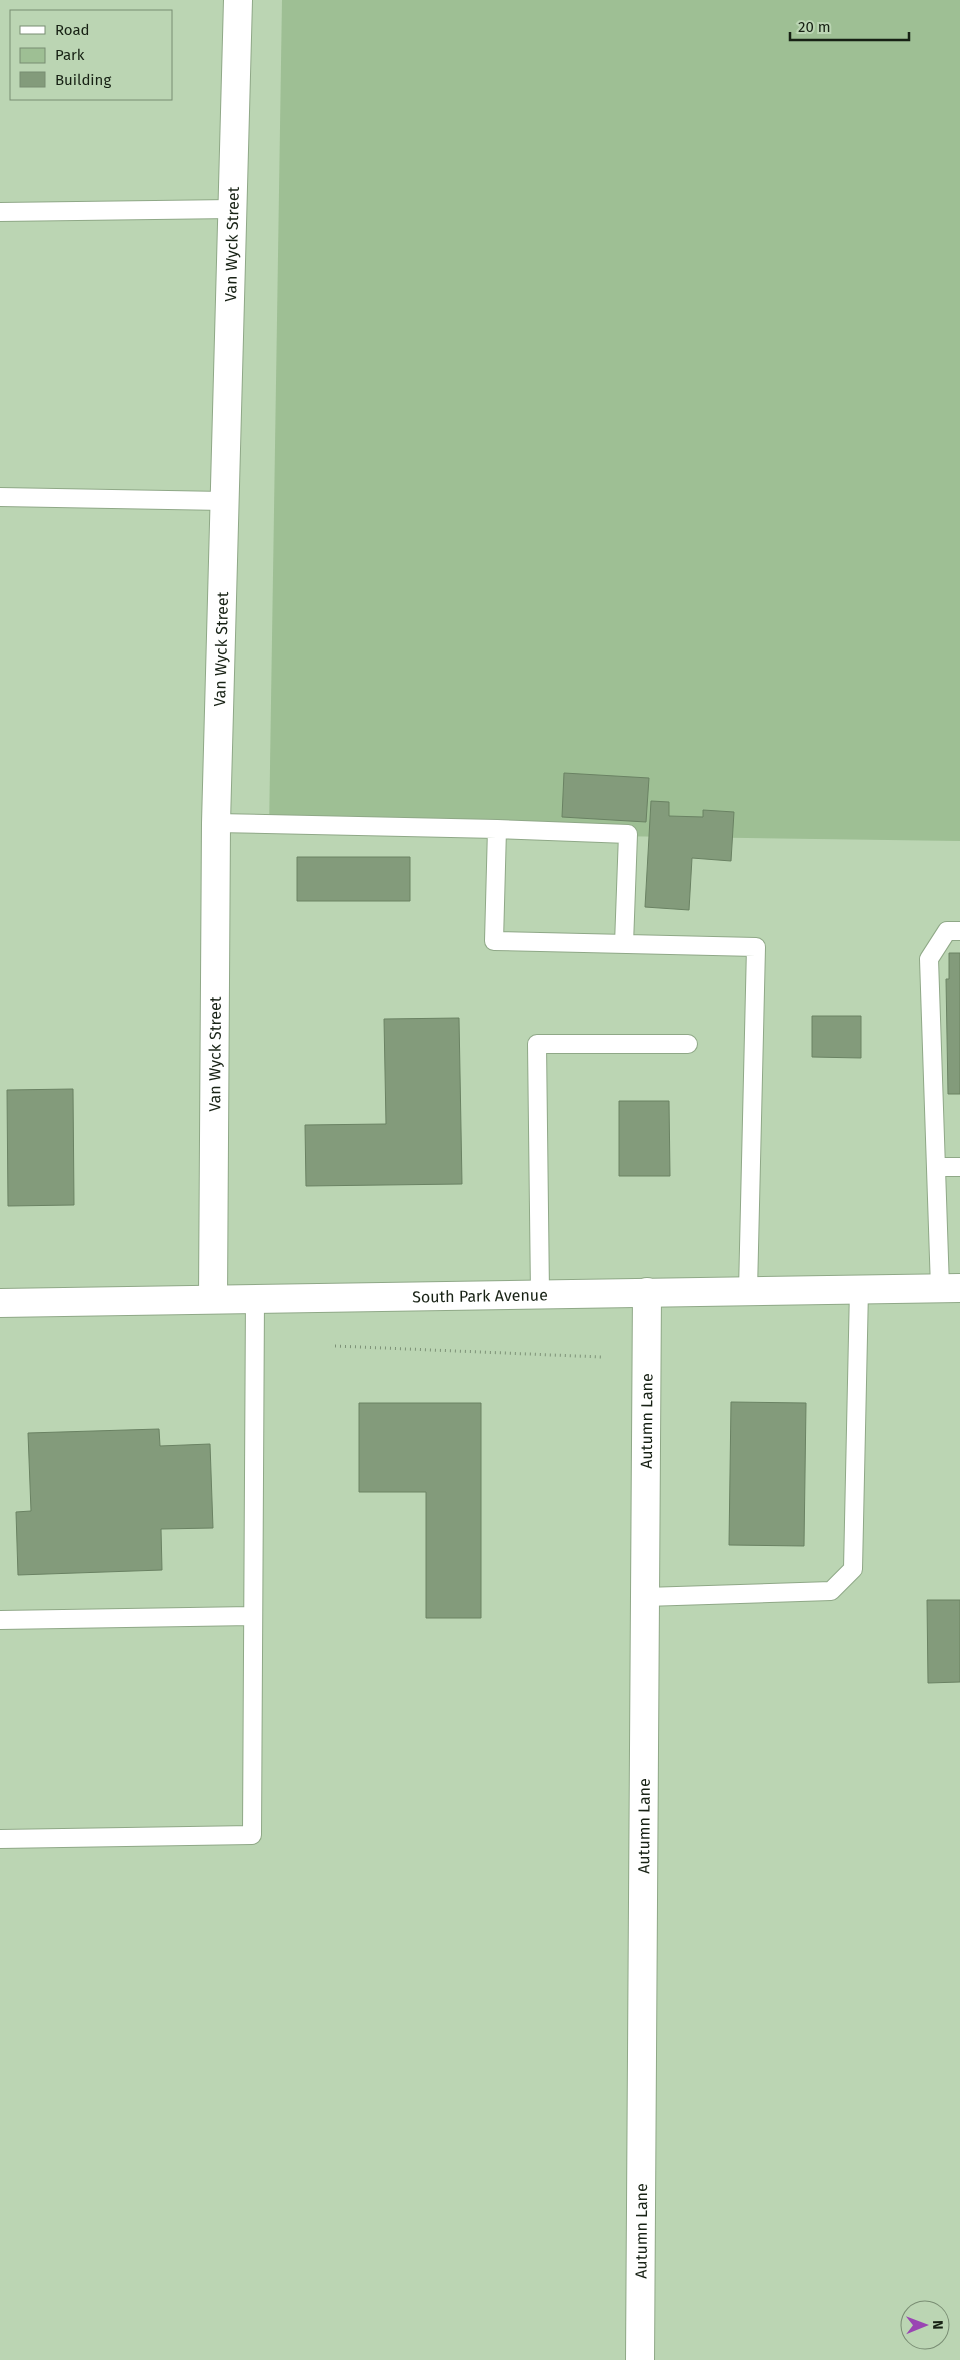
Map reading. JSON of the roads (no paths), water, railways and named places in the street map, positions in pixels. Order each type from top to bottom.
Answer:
[{"type":"street","name":"Van Wyck Street","points":[[213,1299],[216,823],[238,0]]},
{"type":"street","name":"South Park Avenue","points":[[0,1303],[950,1288]]},
{"type":"street","name":"Autumn Lane","points":[[640,2360],[647,1292]]},
{"type":"lane","points":[[0,212],[232,209]]},
{"type":"lane","points":[[0,497],[224,501]]},
{"type":"lane","points":[[216,823],[497,829],[628,834],[624,944]]},
{"type":"lane","points":[[497,829],[494,941],[756,947],[748,1291]]},
{"type":"lane","points":[[950,1288],[936,1167],[929,959],[947,931],[960,931]]},
{"type":"lane","points":[[540,1294],[537,1044],[688,1044]]},
{"type":"lane","points":[[936,1167],[960,1167]]},
{"type":"lane","points":[[645,1597],[831,1591],[853,1569],[859,1289]]},
{"type":"lane","points":[[0,1839],[252,1835],[255,1298]]},
{"type":"lane","points":[[0,1620],[252,1616]]}]
